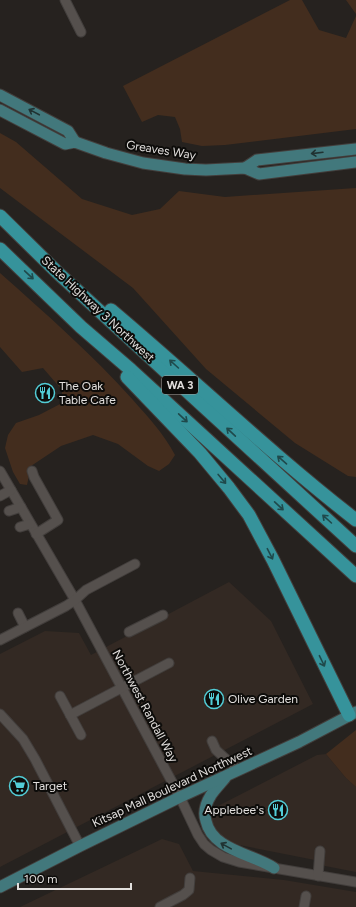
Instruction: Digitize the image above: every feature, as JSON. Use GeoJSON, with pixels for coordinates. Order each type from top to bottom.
{"type":"FeatureCollection","features":[{"type":"Feature","properties":{"kind":"highway"},"geometry":{"type":"LineString","coordinates":[[3,219],[154,347],[300,475],[356,520]]}},
{"type":"Feature","properties":{"kind":"highway","name":"State Highway 3 Northwest"},"geometry":{"type":"LineString","coordinates":[[3,219],[69,283],[356,546]]}},
{"type":"Feature","properties":{"kind":"highway","name":"State Highway 3 Northwest"},"geometry":{"type":"LineString","coordinates":[[0,249],[81,326],[137,375],[356,576]]}},
{"type":"Feature","properties":{"kind":"highway"},"geometry":{"type":"LineString","coordinates":[[81,326],[200,453],[243,505],[255,524],[352,714]]}},
{"type":"Feature","properties":{"kind":"highway"},"geometry":{"type":"LineString","coordinates":[[300,475],[356,529]]}},
{"type":"Feature","properties":{"kind":"main road"},"geometry":{"type":"LineString","coordinates":[[0,95],[68,130],[75,142]]}},
{"type":"Feature","properties":{"kind":"main road","name":"Greaves Way"},"geometry":{"type":"LineString","coordinates":[[0,110],[65,144],[75,142],[106,153],[149,164],[206,170],[245,168],[259,174],[356,162]]}},
{"type":"Feature","properties":{"kind":"main road","name":"Greaves Way"},"geometry":{"type":"LineString","coordinates":[[245,168],[258,160],[356,149]]}},
{"type":"Feature","properties":{"kind":"main road","name":"Kitsap Mall Boulevard Northwest"},"geometry":{"type":"LineString","coordinates":[[0,887],[180,797],[299,742],[352,714]]}},
{"type":"Feature","properties":{"kind":"main road"},"geometry":{"type":"LineString","coordinates":[[226,776],[211,795],[204,810],[207,826],[218,841],[225,846],[261,860],[274,868]]}},
{"type":"Feature","properties":{"kind":"street"},"geometry":{"type":"LineString","coordinates":[[65,0],[82,32]]}},
{"type":"Feature","properties":{"kind":"street","name":"Northwest Randall Way"},"geometry":{"type":"LineString","coordinates":[[0,471],[75,600],[204,844],[223,857],[239,862],[356,882]]}},
{"type":"Feature","properties":{"kind":"street"},"geometry":{"type":"LineString","coordinates":[[32,471],[58,520],[36,534]]}},
{"type":"Feature","properties":{"kind":"street"},"geometry":{"type":"LineString","coordinates":[[0,496],[11,490]]}},
{"type":"Feature","properties":{"kind":"street"},"geometry":{"type":"LineString","coordinates":[[9,511],[21,507]]}},
{"type":"Feature","properties":{"kind":"street"},"geometry":{"type":"LineString","coordinates":[[20,527],[30,524]]}},
{"type":"Feature","properties":{"kind":"street"},"geometry":{"type":"LineString","coordinates":[[0,640],[75,600],[86,590],[135,564]]}},
{"type":"Feature","properties":{"kind":"street"},"geometry":{"type":"LineString","coordinates":[[18,613],[25,627]]}},
{"type":"Feature","properties":{"kind":"street"},"geometry":{"type":"LineString","coordinates":[[129,632],[163,615]]}},
{"type":"Feature","properties":{"kind":"street"},"geometry":{"type":"LineString","coordinates":[[70,715],[169,663]]}},
{"type":"Feature","properties":{"kind":"street"},"geometry":{"type":"LineString","coordinates":[[60,696],[81,735]]}},
{"type":"Feature","properties":{"kind":"street"},"geometry":{"type":"LineString","coordinates":[[0,714],[23,739],[31,752],[80,846]]}},
{"type":"Feature","properties":{"kind":"street"},"geometry":{"type":"LineString","coordinates":[[212,741],[216,750],[238,770]]}},
{"type":"Feature","properties":{"kind":"street"},"geometry":{"type":"LineString","coordinates":[[318,876],[320,851]]}},
{"type":"Feature","properties":{"kind":"street"},"geometry":{"type":"LineString","coordinates":[[160,907],[183,895],[189,890],[190,878]]}},
{"type":"Feature","properties":{"kind":"street"},"geometry":{"type":"LineString","coordinates":[[304,907],[306,896]]}},
{"type":"Feature","properties":{"kind":"shaded area"},"geometry":{"type":"Polygon","coordinates":[[[290,0],[302,0],[319,30],[346,38],[356,16],[356,129],[225,145],[202,146],[182,142],[180,129],[175,117],[158,115],[142,122],[123,86],[290,0]]]}},
{"type":"Feature","properties":{"kind":"shaded area"},"geometry":{"type":"Polygon","coordinates":[[[346,0],[356,0],[356,14],[346,0]]]}},
{"type":"Feature","properties":{"kind":"shaded area"},"geometry":{"type":"Polygon","coordinates":[[[0,133],[16,142],[82,199],[132,215],[160,209],[179,191],[225,197],[356,188],[356,477],[348,476],[295,443],[206,369],[133,288],[0,188],[0,133]]]}},
{"type":"Feature","properties":{"kind":"shaded area"},"geometry":{"type":"Polygon","coordinates":[[[0,273],[85,350],[139,406],[171,447],[175,455],[169,464],[159,471],[148,466],[118,444],[93,435],[61,446],[31,466],[27,485],[20,484],[13,472],[5,448],[8,435],[16,423],[39,415],[62,403],[62,390],[43,368],[22,372],[0,347],[0,273]]]}},
{"type":"Feature","properties":{"kind":"shaded area"},"geometry":{"type":"Polygon","coordinates":[[[229,582],[271,621],[313,704],[0,867],[0,654],[45,631],[79,633],[91,655],[229,582]]]}},
{"type":"Feature","properties":{"kind":"shaded area"},"geometry":{"type":"Polygon","coordinates":[[[356,730],[356,787],[346,778],[326,754],[356,730]]]}},
{"type":"Feature","properties":{"kind":"shaded area"},"geometry":{"type":"Polygon","coordinates":[[[326,754],[346,778],[356,787],[356,872],[320,865],[320,861],[234,844],[225,840],[219,834],[212,822],[211,815],[214,808],[317,755],[326,754]]]}},
{"type":"Feature","properties":{"kind":"shaded area"},"geometry":{"type":"Polygon","coordinates":[[[162,839],[179,844],[193,871],[284,880],[356,892],[356,907],[20,907],[162,839]]]}},
{"type":"Feature","properties":{"kind":"place","name":"The Oak Table Cafe"},"geometry":{"type":"Point","coordinates":[45,393]}},
{"type":"Feature","properties":{"kind":"place","name":"Olive Garden"},"geometry":{"type":"Point","coordinates":[214,699]}},
{"type":"Feature","properties":{"kind":"place","name":"Target"},"geometry":{"type":"Point","coordinates":[19,786]}},
{"type":"Feature","properties":{"kind":"place","name":"Applebee's"},"geometry":{"type":"Point","coordinates":[278,810]}}]}
